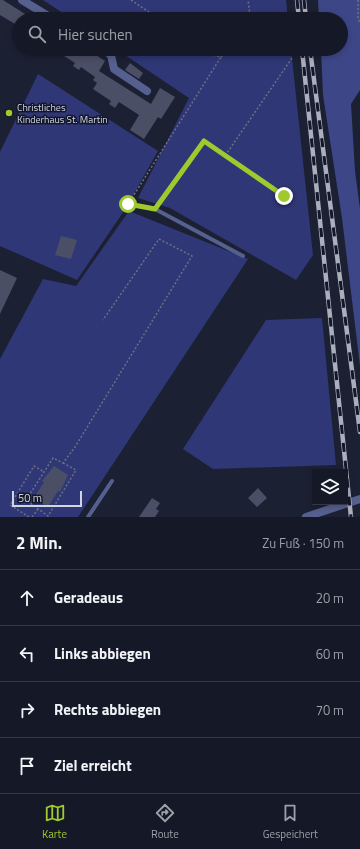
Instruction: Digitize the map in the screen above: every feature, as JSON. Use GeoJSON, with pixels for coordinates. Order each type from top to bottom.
{"type":"FeatureCollection","features":[{"type":"Feature","properties":{"kind":"street"},"geometry":{"type":"LineString","coordinates":[[22,0],[42,12]]}},
{"type":"Feature","properties":{"kind":"street"},"geometry":{"type":"LineString","coordinates":[[111,56],[114,69],[147,91]]}},
{"type":"Feature","properties":{"kind":"street"},"geometry":{"type":"LineString","coordinates":[[306,517],[360,499]]}},
{"type":"Feature","properties":{"kind":"lane"},"geometry":{"type":"LineString","coordinates":[[128,204],[155,209],[243,256]]}},
{"type":"Feature","properties":{"kind":"lane"},"geometry":{"type":"LineString","coordinates":[[88,517],[112,481]]}},
{"type":"Feature","properties":{"kind":"path"},"geometry":{"type":"LineString","coordinates":[[131,0],[149,12]]}},
{"type":"Feature","properties":{"kind":"path"},"geometry":{"type":"LineString","coordinates":[[248,0],[250,12]]}},
{"type":"Feature","properties":{"kind":"path"},"geometry":{"type":"LineString","coordinates":[[358,0],[358,18],[360,23]]}},
{"type":"Feature","properties":{"kind":"path"},"geometry":{"type":"LineString","coordinates":[[128,204],[220,57],[216,56]]}},
{"type":"Feature","properties":{"kind":"path"},"geometry":{"type":"LineString","coordinates":[[225,156],[292,58]]}},
{"type":"Feature","properties":{"kind":"path"},"geometry":{"type":"LineString","coordinates":[[155,209],[204,141],[284,196]]}},
{"type":"Feature","properties":{"kind":"path"},"geometry":{"type":"LineString","coordinates":[[63,464],[192,256],[159,239],[104,320]]}},
{"type":"Feature","properties":{"kind":"path"},"geometry":{"type":"LineString","coordinates":[[53,458],[63,464],[76,470],[48,516],[26,500],[53,458]]}},
{"type":"Feature","properties":{"kind":"path"},"geometry":{"type":"LineString","coordinates":[[29,517],[10,505],[34,466],[44,472]]}},
{"type":"Feature","properties":{"kind":"path"},"geometry":{"type":"LineString","coordinates":[[32,517],[38,509]]}},
{"type":"Feature","properties":{"kind":"shaded area"},"geometry":{"type":"Polygon","coordinates":[[[43,0],[286,0],[287,12],[61,12],[43,0]]]}},
{"type":"Feature","properties":{"kind":"shaded area"},"geometry":{"type":"Polygon","coordinates":[[[318,0],[360,0],[360,90],[351,104],[355,171],[360,209],[360,366],[342,218],[323,95],[321,56],[348,56],[348,12],[319,12],[318,0]]]}},
{"type":"Feature","properties":{"kind":"shaded area"},"geometry":{"type":"Polygon","coordinates":[[[126,56],[292,56],[313,255],[296,280],[170,208],[138,198],[189,98],[126,56]]]}},
{"type":"Feature","properties":{"kind":"shaded area"},"geometry":{"type":"Polygon","coordinates":[[[38,74],[158,151],[126,208],[77,280],[0,246],[0,152],[38,74]]]}},
{"type":"Feature","properties":{"kind":"shaded area"},"geometry":{"type":"Polygon","coordinates":[[[129,211],[248,259],[78,517],[0,517],[0,359],[43,279],[76,286],[129,211]]]}},
{"type":"Feature","properties":{"kind":"shaded area"},"geometry":{"type":"Polygon","coordinates":[[[322,318],[336,465],[213,469],[183,449],[266,320],[322,318]]]}},
{"type":"Feature","properties":{"kind":"building"},"geometry":{"type":"Polygon","coordinates":[[[0,0],[3,0],[22,12],[12,12],[12,22],[0,15],[0,0]]]}},
{"type":"Feature","properties":{"kind":"building"},"geometry":{"type":"Polygon","coordinates":[[[64,56],[98,56],[105,61],[99,71],[151,104],[160,88],[175,97],[161,119],[158,117],[144,139],[130,130],[139,115],[119,102],[115,108],[109,104],[111,101],[93,89],[97,83],[93,80],[95,77],[81,67],[79,70],[73,66],[75,63],[64,56]]]}},
{"type":"Feature","properties":{"kind":"building"},"geometry":{"type":"Polygon","coordinates":[[[130,63],[143,73],[139,79],[125,70],[130,63]]]}},
{"type":"Feature","properties":{"kind":"building"},"geometry":{"type":"Polygon","coordinates":[[[61,236],[77,240],[71,259],[55,255],[61,236]]]}},
{"type":"Feature","properties":{"kind":"building"},"geometry":{"type":"Polygon","coordinates":[[[0,270],[17,278],[0,314],[0,270]]]}},
{"type":"Feature","properties":{"kind":"building"},"geometry":{"type":"Polygon","coordinates":[[[54,466],[68,475],[60,492],[58,491],[48,507],[34,498],[44,482],[42,481],[54,466]]]}},
{"type":"Feature","properties":{"kind":"building"},"geometry":{"type":"Polygon","coordinates":[[[258,488],[267,498],[257,507],[248,498],[258,488]]]}},
{"type":"Feature","properties":{"kind":"building"},"geometry":{"type":"Polygon","coordinates":[[[152,498],[160,503],[156,509],[159,511],[155,517],[139,517],[152,498]]]}},
{"type":"Feature","properties":{"kind":"railway"},"geometry":{"type":"LineString","coordinates":[[297,0],[298,12]]}},
{"type":"Feature","properties":{"kind":"railway"},"geometry":{"type":"LineString","coordinates":[[304,0],[305,12]]}},
{"type":"Feature","properties":{"kind":"railway"},"geometry":{"type":"LineString","coordinates":[[303,56],[351,517]]}},
{"type":"Feature","properties":{"kind":"railway"},"geometry":{"type":"LineString","coordinates":[[311,56],[360,432]]}},
{"type":"Feature","properties":{"kind":"place","name":"Christliches Kinderhaus St. Martin"},"geometry":{"type":"Point","coordinates":[9,113]}},
{"type":"Feature","properties":{"kind":"route"},"geometry":{"type":"LineString","coordinates":[[128,204],[155,209],[204,141],[284,196]]}}]}
